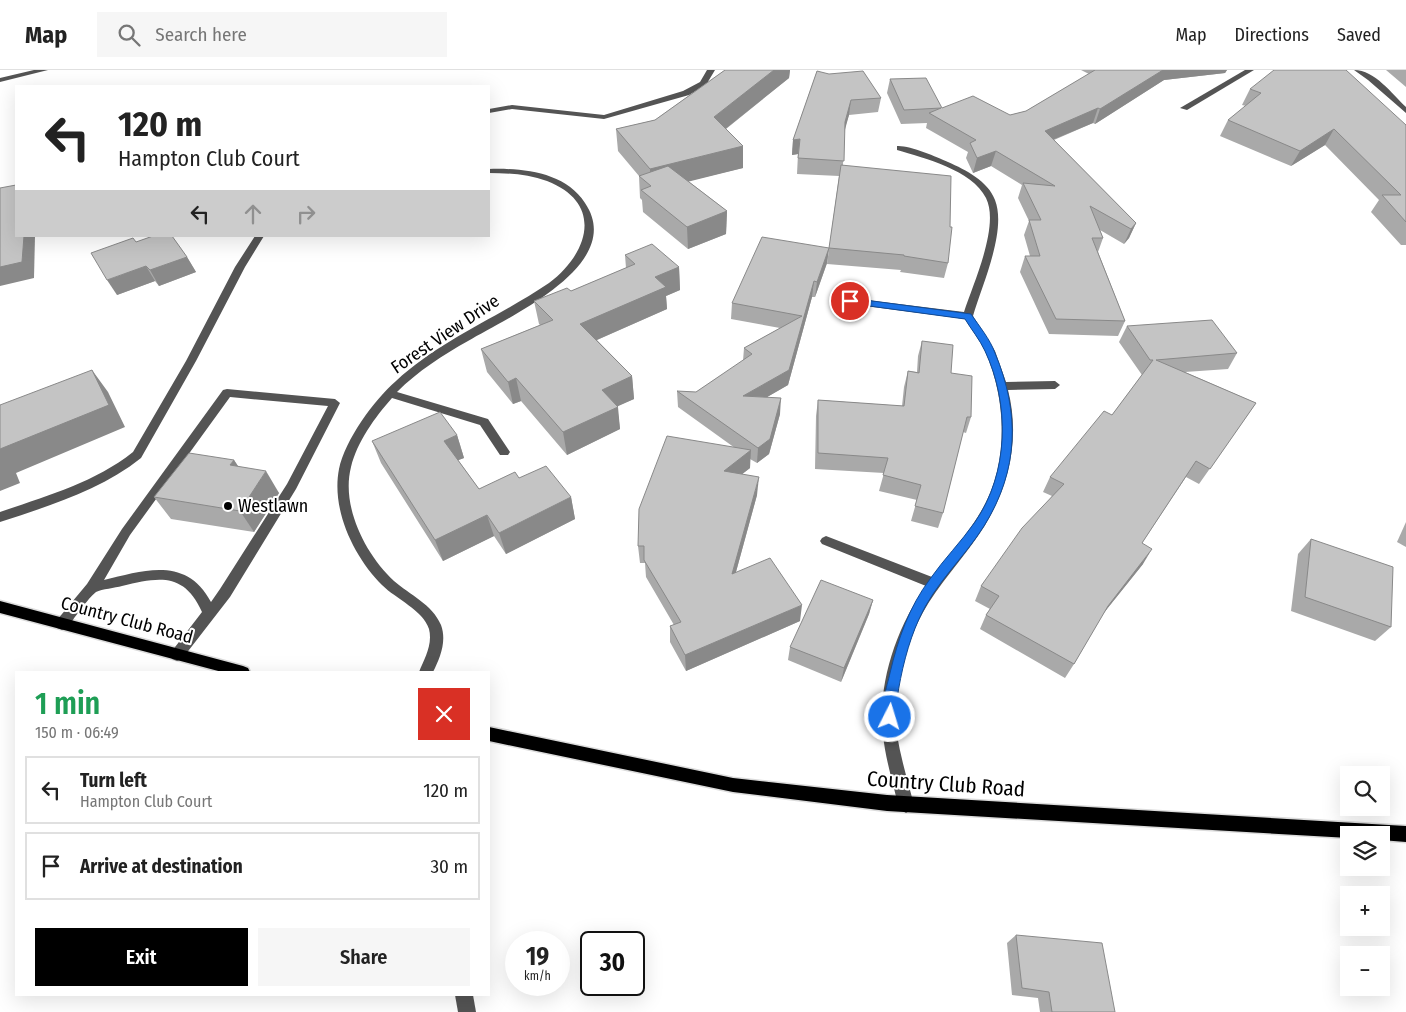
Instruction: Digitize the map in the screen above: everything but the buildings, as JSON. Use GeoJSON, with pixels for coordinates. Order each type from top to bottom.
{"type":"FeatureCollection","features":[{"type":"Feature","properties":{"kind":"main road","name":"Country Club Road"},"geometry":{"type":"LineString","coordinates":[[0,607],[239,671]]}},
{"type":"Feature","properties":{"kind":"main road","name":"Country Club Road"},"geometry":{"type":"LineString","coordinates":[[490,734],[733,785],[906,805],[1406,834]]}},
{"type":"Feature","properties":{"kind":"street"},"geometry":{"type":"LineString","coordinates":[[0,80],[44,70]]}},
{"type":"Feature","properties":{"kind":"street"},"geometry":{"type":"LineString","coordinates":[[490,111],[512,107],[604,117],[686,93],[704,83],[710,70]]}},
{"type":"Feature","properties":{"kind":"street"},"geometry":{"type":"LineString","coordinates":[[1184,108],[1250,70]]}},
{"type":"Feature","properties":{"kind":"street"},"geometry":{"type":"LineString","coordinates":[[1358,70],[1371,78],[1406,111]]}},
{"type":"Feature","properties":{"kind":"street"},"geometry":{"type":"LineString","coordinates":[[900,148],[930,158],[971,178],[983,188],[991,200],[994,212],[991,236],[968,316],[990,351],[1002,386],[1008,424],[1007,454],[1000,484],[980,524],[933,583],[914,616],[904,642],[890,700],[890,733],[906,805]]}},
{"type":"Feature","properties":{"kind":"street","name":"Forest View Drive"},"geometry":{"type":"LineString","coordinates":[[426,671],[434,654],[436,640],[434,626],[426,615],[384,580],[362,550],[347,519],[342,486],[349,454],[365,424],[407,377],[544,291],[579,260],[588,240],[590,221],[586,209],[574,193],[561,184],[545,178],[527,174],[490,171]]}},
{"type":"Feature","properties":{"kind":"street"},"geometry":{"type":"LineString","coordinates":[[0,517],[95,482],[126,465],[136,456],[191,361],[240,267],[259,237]]}},
{"type":"Feature","properties":{"kind":"street"},"geometry":{"type":"LineString","coordinates":[[850,301],[968,316]]}},
{"type":"Feature","properties":{"kind":"street"},"geometry":{"type":"LineString","coordinates":[[1002,386],[1055,385]]}},
{"type":"Feature","properties":{"kind":"street"},"geometry":{"type":"LineString","coordinates":[[62,624],[92,588],[126,532],[227,393],[335,403],[292,486],[225,593],[177,655]]}},
{"type":"Feature","properties":{"kind":"street"},"geometry":{"type":"LineString","coordinates":[[391,394],[484,422],[504,452]]}},
{"type":"Feature","properties":{"kind":"street"},"geometry":{"type":"LineString","coordinates":[[826,541],[933,583]]}},
{"type":"Feature","properties":{"kind":"street"},"geometry":{"type":"LineString","coordinates":[[92,588],[167,574],[187,581],[201,595],[209,612]]}},
{"type":"Feature","properties":{"kind":"street"},"geometry":{"type":"LineString","coordinates":[[464,996],[467,1012]]}},
{"type":"Feature","properties":{"kind":"place","name":"Westlawn"},"geometry":{"type":"Point","coordinates":[228,506]}},
{"type":"Feature","properties":{"kind":"route"},"geometry":{"type":"LineString","coordinates":[[850,301],[968,316],[990,351],[1002,386],[1008,424],[1007,454],[1000,484],[980,524],[933,583],[914,616],[904,642],[890,700],[890,717]]}}]}
